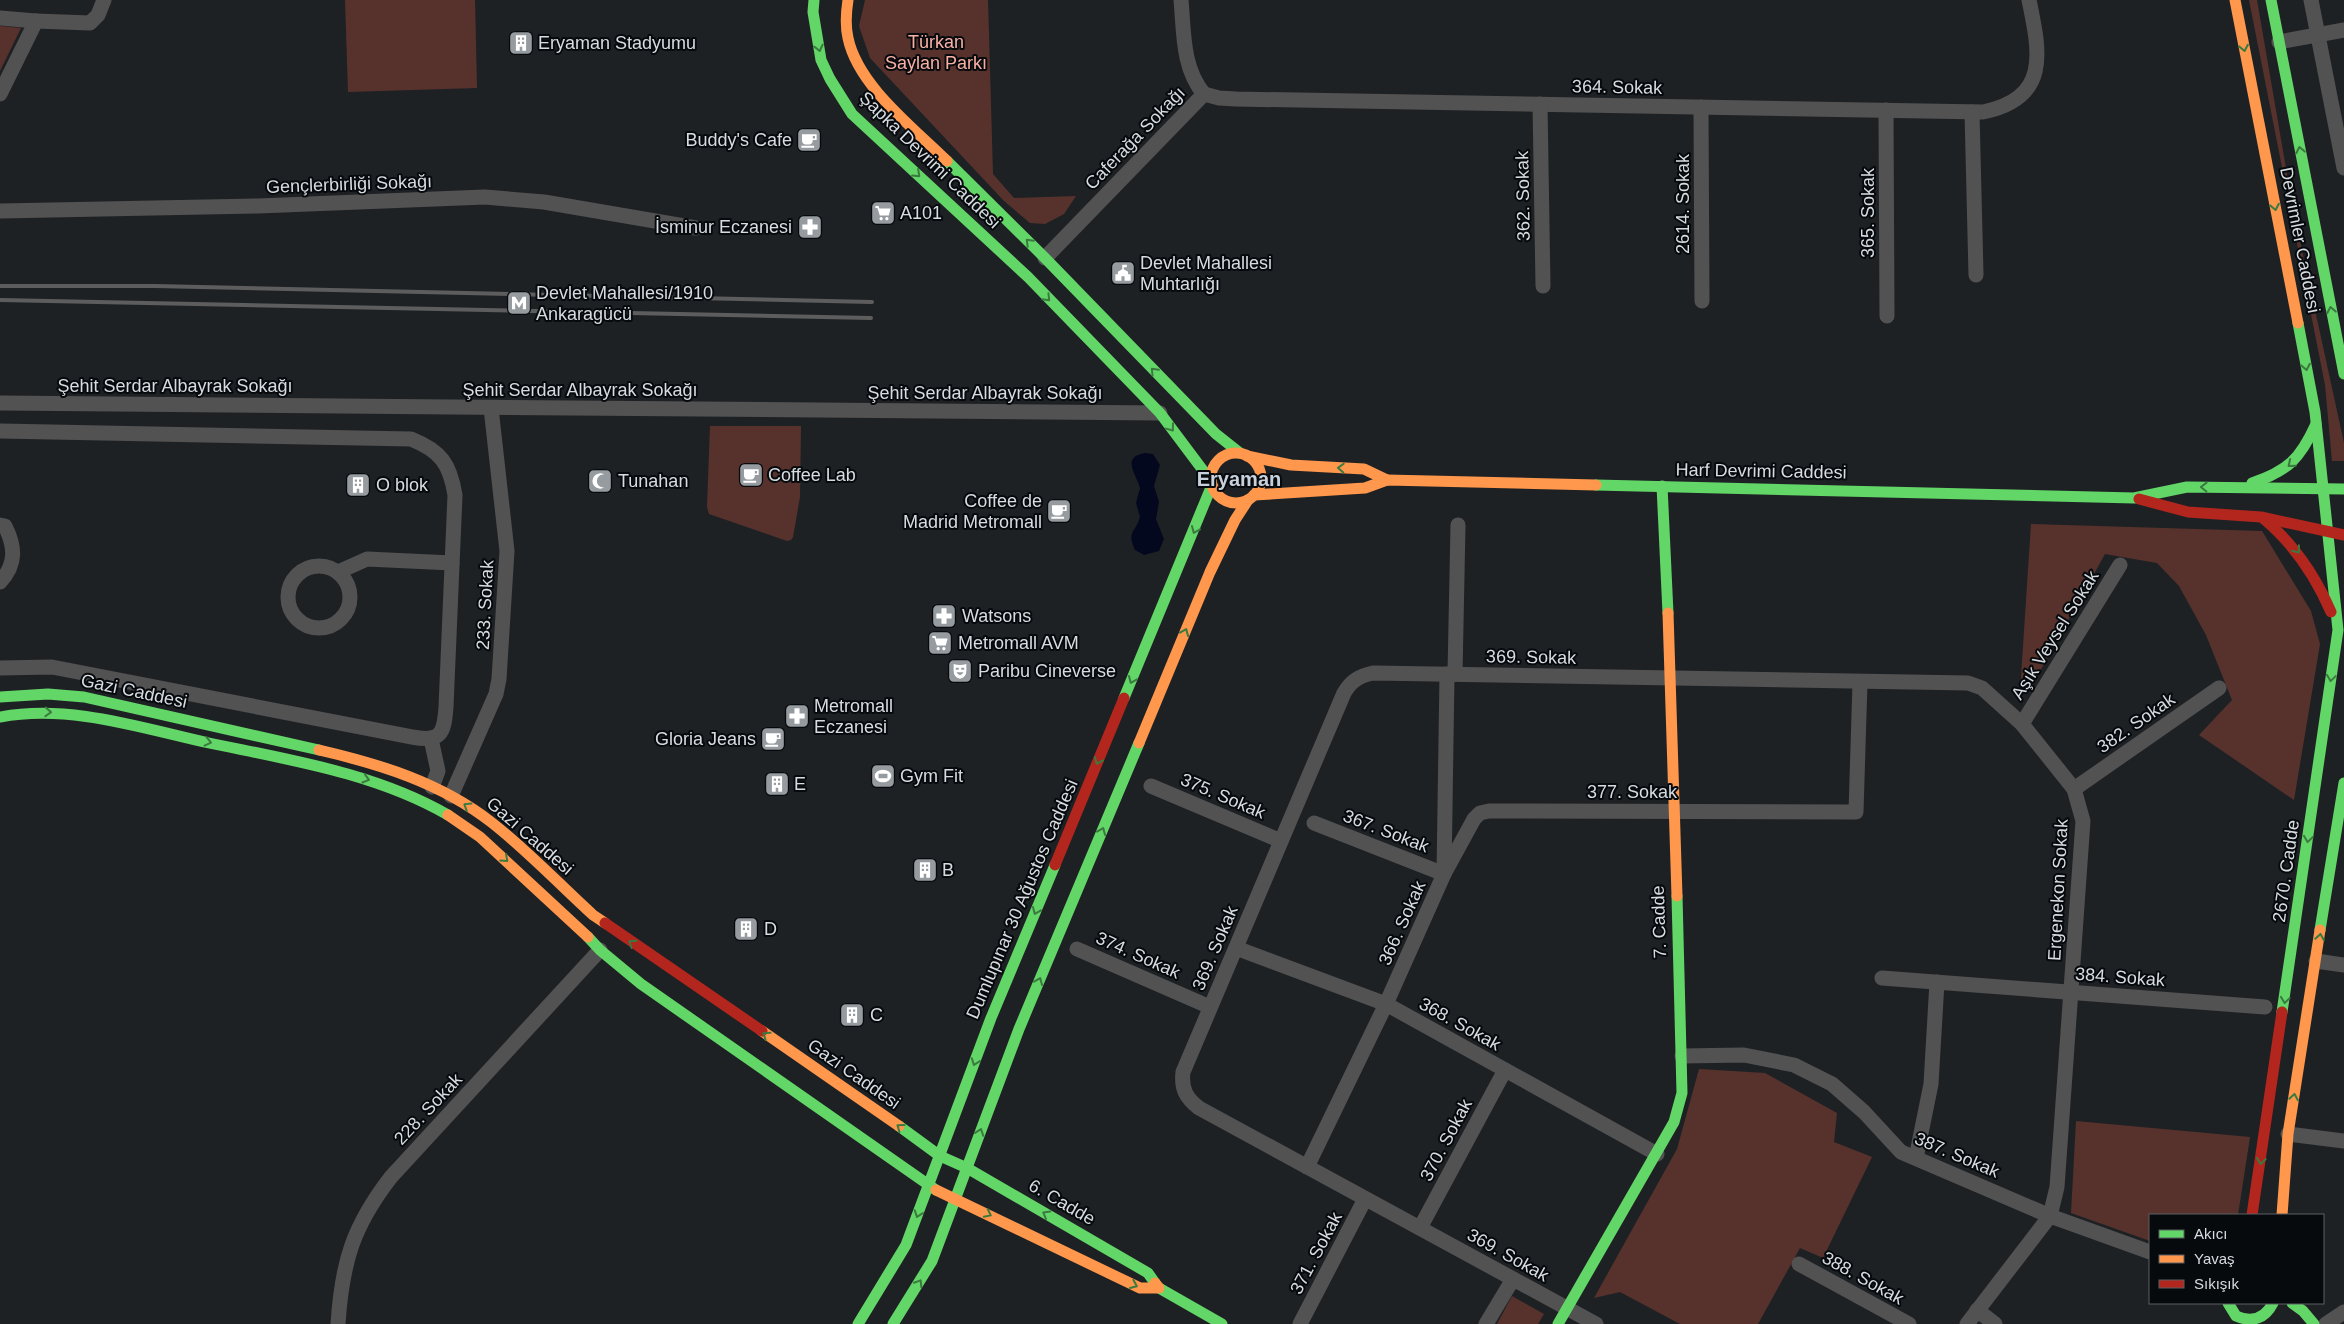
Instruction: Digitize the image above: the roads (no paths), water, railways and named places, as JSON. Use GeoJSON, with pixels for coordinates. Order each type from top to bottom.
{"type":"FeatureCollection","features":[{"type":"Feature","properties":{"kind":"main road","name":"Şapka Devrimi Caddesi"},"geometry":{"type":"LineString","coordinates":[[814,0],[813,12],[822,60],[830,79],[852,114],[1036,268],[1216,434],[1243,454]]}},
{"type":"Feature","properties":{"kind":"main road","name":"Şapka Devrimi Caddesi"},"geometry":{"type":"LineString","coordinates":[[848,0],[846,25],[848,42],[857,66],[866,78],[1036,268],[1160,413],[1211,483]]}},
{"type":"Feature","properties":{"kind":"main road","name":"Devrimler Caddesi"},"geometry":{"type":"LineString","coordinates":[[2234,0],[2316,424],[2327,532]]}},
{"type":"Feature","properties":{"kind":"main road","name":"Devrimler Caddesi"},"geometry":{"type":"LineString","coordinates":[[2271,0],[2341,348],[2344,374]]}},
{"type":"Feature","properties":{"kind":"main road"},"geometry":{"type":"LineString","coordinates":[[2234,488],[2274,476],[2293,464],[2305,450],[2316,424]]}},
{"type":"Feature","properties":{"kind":"main road"},"geometry":{"type":"LineString","coordinates":[[893,1324],[932,1261],[1018,1029],[1199,598],[1235,520],[1258,489],[1260,474],[1258,466],[1243,454],[1232,453],[1218,460],[1211,474],[1211,483],[1218,496],[1224,500],[1240,502],[1251,497]]}},
{"type":"Feature","properties":{"kind":"main road","name":"Harf Devrimi Caddesi"},"geometry":{"type":"LineString","coordinates":[[1243,454],[1291,465],[1364,470],[1387,480]]}},
{"type":"Feature","properties":{"kind":"main road","name":"Harf Devrimi Caddesi"},"geometry":{"type":"LineString","coordinates":[[1251,497],[1364,488],[1387,480],[2134,498],[2188,512],[2262,517],[2344,535]]}},
{"type":"Feature","properties":{"kind":"main road","name":"Dumlupınar 30 Ağustos Caddesi"},"geometry":{"type":"LineString","coordinates":[[858,1324],[906,1246],[991,1018],[1197,526],[1211,483]]}},
{"type":"Feature","properties":{"kind":"main road","name":"7. Cadde"},"geometry":{"type":"LineString","coordinates":[[1558,1324],[1674,1122],[1682,1093],[1671,678],[1662,486]]}},
{"type":"Feature","properties":{"kind":"main road","name":"Harf Devrimi Caddesi"},"geometry":{"type":"LineString","coordinates":[[2134,498],[2187,487],[2344,488]]}},
{"type":"Feature","properties":{"kind":"main road"},"geometry":{"type":"LineString","coordinates":[[2262,517],[2284,535],[2298,550],[2325,595],[2338,630]]}},
{"type":"Feature","properties":{"kind":"main road","name":"2670. Cadde"},"geometry":{"type":"LineString","coordinates":[[2252,1214],[2338,630],[2327,532]]}},
{"type":"Feature","properties":{"kind":"main road","name":"Gazi Caddesi"},"geometry":{"type":"LineString","coordinates":[[0,697],[48,694],[84,697],[362,760],[410,776],[451,796],[492,822],[650,973],[928,1186]]}},
{"type":"Feature","properties":{"kind":"main road","name":"Gazi Caddesi"},"geometry":{"type":"LineString","coordinates":[[0,717],[16,713],[40,711],[70,713],[102,719],[368,779],[425,801],[463,823],[480,837],[582,930],[600,950],[650,973],[874,1108],[940,1156]]}},
{"type":"Feature","properties":{"kind":"main road"},"geometry":{"type":"LineString","coordinates":[[425,801],[432,787]]}},
{"type":"Feature","properties":{"kind":"main road"},"geometry":{"type":"LineString","coordinates":[[2282,1214],[2288,1134],[2344,788]]}},
{"type":"Feature","properties":{"kind":"main road","name":"6. Cadde"},"geometry":{"type":"LineString","coordinates":[[940,1156],[967,1168],[1148,1273],[1159,1288],[1222,1324]]}},
{"type":"Feature","properties":{"kind":"main road","name":"6. Cadde"},"geometry":{"type":"LineString","coordinates":[[928,1186],[1140,1288],[1159,1288]]}},
{"type":"Feature","properties":{"kind":"main road"},"geometry":{"type":"LineString","coordinates":[[2225,1324],[2229,1307],[2243,1320],[2252,1323],[2264,1316],[2271,1304]]}},
{"type":"Feature","properties":{"kind":"main road"},"geometry":{"type":"LineString","coordinates":[[2293,1304],[2303,1311],[2314,1324]]}},
{"type":"Feature","properties":{"kind":"street"},"geometry":{"type":"LineString","coordinates":[[0,18],[90,24],[98,15],[104,0]]}},
{"type":"Feature","properties":{"kind":"street","name":"Caferağa Sokağı"},"geometry":{"type":"LineString","coordinates":[[1036,268],[1204,94],[1196,84],[1186,56],[1181,0]]}},
{"type":"Feature","properties":{"kind":"street","name":"364. Sokak"},"geometry":{"type":"LineString","coordinates":[[1204,94],[1219,98],[1236,99],[1972,112],[2001,108],[2017,100],[2031,82],[2037,52],[2029,0]]}},
{"type":"Feature","properties":{"kind":"street"},"geometry":{"type":"LineString","coordinates":[[2311,0],[2344,168]]}},
{"type":"Feature","properties":{"kind":"street"},"geometry":{"type":"LineString","coordinates":[[0,94],[36,21]]}},
{"type":"Feature","properties":{"kind":"street"},"geometry":{"type":"LineString","coordinates":[[2279,42],[2344,30]]}},
{"type":"Feature","properties":{"kind":"street","name":"362. Sokak"},"geometry":{"type":"LineString","coordinates":[[1540,104],[1543,286]]}},
{"type":"Feature","properties":{"kind":"street","name":"2614. Sokak"},"geometry":{"type":"LineString","coordinates":[[1701,107],[1702,301]]}},
{"type":"Feature","properties":{"kind":"street","name":"365. Sokak"},"geometry":{"type":"LineString","coordinates":[[1886,110],[1887,316]]}},
{"type":"Feature","properties":{"kind":"street"},"geometry":{"type":"LineString","coordinates":[[1972,112],[1976,275]]}},
{"type":"Feature","properties":{"kind":"street","name":"Gençlerbirliği Sokağı"},"geometry":{"type":"LineString","coordinates":[[0,211],[258,206],[485,198],[544,202],[696,228]]}},
{"type":"Feature","properties":{"kind":"street","name":"Şehit Serdar Albayrak Sokağı"},"geometry":{"type":"LineString","coordinates":[[0,403],[1160,413]]}},
{"type":"Feature","properties":{"kind":"street","name":"233. Sokak"},"geometry":{"type":"LineString","coordinates":[[451,796],[496,694],[499,679],[507,551],[491,408]]}},
{"type":"Feature","properties":{"kind":"street"},"geometry":{"type":"LineString","coordinates":[[0,431],[411,439],[428,446],[441,457],[452,475],[455,496],[445,722],[438,737],[431,739],[412,737],[52,667],[0,668]]}},
{"type":"Feature","properties":{"kind":"street"},"geometry":{"type":"LineString","coordinates":[[0,525],[5,526],[10,535],[14,553],[12,564],[0,582]]}},
{"type":"Feature","properties":{"kind":"street","name":"366. Sokak"},"geometry":{"type":"LineString","coordinates":[[1307,1167],[1386,1004],[1444,874],[1458,526]]}},
{"type":"Feature","properties":{"kind":"street"},"geometry":{"type":"LineString","coordinates":[[338,572],[367,560],[452,563]]}},
{"type":"Feature","properties":{"kind":"street"},"geometry":{"type":"LineString","coordinates":[[318,565],[329,567],[338,572],[345,580],[349,589],[348,609],[342,617],[335,624],[316,628],[306,626],[297,620],[290,612],[287,602],[288,591],[295,577],[308,567],[318,565]]}},
{"type":"Feature","properties":{"kind":"street","name":"Aşık Veysel Sokak"},"geometry":{"type":"LineString","coordinates":[[2022,724],[2120,565]]}},
{"type":"Feature","properties":{"kind":"street","name":"369. Sokak"},"geometry":{"type":"LineString","coordinates":[[1596,1324],[1199,1108],[1185,1093],[1182,1083],[1183,1072],[1349,685],[1356,678],[1374,673],[1671,678]]}},
{"type":"Feature","properties":{"kind":"street","name":"Ergenekon Sokak"},"geometry":{"type":"LineString","coordinates":[[1671,678],[1968,683],[1982,688],[2022,724],[2074,789],[2083,821],[2057,1187],[2050,1216],[1966,1324]]}},
{"type":"Feature","properties":{"kind":"street","name":"377. Sokak"},"geometry":{"type":"LineString","coordinates":[[1444,874],[1474,819],[1480,814],[1489,811],[1675,810],[1856,812],[1860,682]]}},
{"type":"Feature","properties":{"kind":"street","name":"382. Sokak"},"geometry":{"type":"LineString","coordinates":[[2074,789],[2219,688]]}},
{"type":"Feature","properties":{"kind":"street"},"geometry":{"type":"LineString","coordinates":[[431,739],[438,771],[432,787]]}},
{"type":"Feature","properties":{"kind":"street","name":"375. Sokak"},"geometry":{"type":"LineString","coordinates":[[1151,786],[1281,841]]}},
{"type":"Feature","properties":{"kind":"street","name":"367. Sokak"},"geometry":{"type":"LineString","coordinates":[[1314,823],[1444,874]]}},
{"type":"Feature","properties":{"kind":"street","name":"374. Sokak"},"geometry":{"type":"LineString","coordinates":[[1077,948],[1210,1007]]}},
{"type":"Feature","properties":{"kind":"street","name":"368. Sokak"},"geometry":{"type":"LineString","coordinates":[[1236,948],[1386,1004],[1656,1154]]}},
{"type":"Feature","properties":{"kind":"street","name":"228. Sokak"},"geometry":{"type":"LineString","coordinates":[[338,1324],[342,1284],[351,1246],[360,1222],[374,1198],[391,1177],[600,950]]}},
{"type":"Feature","properties":{"kind":"street"},"geometry":{"type":"LineString","coordinates":[[2316,961],[2344,964]]}},
{"type":"Feature","properties":{"kind":"street","name":"384. Sokak"},"geometry":{"type":"LineString","coordinates":[[1882,978],[2265,1007]]}},
{"type":"Feature","properties":{"kind":"street"},"geometry":{"type":"LineString","coordinates":[[1916,1158],[1931,1084],[1938,982]]}},
{"type":"Feature","properties":{"kind":"street","name":"387. Sokak"},"geometry":{"type":"LineString","coordinates":[[1682,1056],[1744,1055],[1794,1065],[1832,1084],[1864,1112],[1901,1152],[2050,1216],[2149,1252]]}},
{"type":"Feature","properties":{"kind":"street","name":"370. Sokak"},"geometry":{"type":"LineString","coordinates":[[1420,1228],[1505,1070]]}},
{"type":"Feature","properties":{"kind":"street"},"geometry":{"type":"LineString","coordinates":[[2288,1134],[2344,1141]]}},
{"type":"Feature","properties":{"kind":"street","name":"371. Sokak"},"geometry":{"type":"LineString","coordinates":[[1300,1324],[1365,1199]]}},
{"type":"Feature","properties":{"kind":"street","name":"388. Sokak"},"geometry":{"type":"LineString","coordinates":[[1799,1264],[1909,1324]]}},
{"type":"Feature","properties":{"kind":"street"},"geometry":{"type":"LineString","coordinates":[[1486,1324],[1512,1279]]}},
{"type":"Feature","properties":{"kind":"street"},"geometry":{"type":"LineString","coordinates":[[1977,1310],[1995,1324]]}},
{"type":"Feature","properties":{"kind":"street"},"geometry":{"type":"LineString","coordinates":[[2326,1324],[2344,1312]]}},
{"type":"Feature","properties":{"kind":"water"},"geometry":{"type":"Polygon","coordinates":[[[1153,454],[1160,465],[1154,486],[1159,502],[1156,519],[1164,539],[1159,551],[1144,555],[1135,550],[1131,539],[1140,517],[1136,503],[1140,488],[1132,462],[1133,458],[1137,455],[1153,454]]]}},
{"type":"Feature","properties":{"kind":"railway"},"geometry":{"type":"LineString","coordinates":[[0,286],[155,286],[872,302]]}},
{"type":"Feature","properties":{"kind":"railway"},"geometry":{"type":"LineString","coordinates":[[0,300],[871,318]]}},
{"type":"Feature","properties":{"kind":"place","name":"Eryaman Stadyumu"},"geometry":{"type":"Point","coordinates":[521,43]}},
{"type":"Feature","properties":{"kind":"place","name":"Buddy's Cafe"},"geometry":{"type":"Point","coordinates":[809,140]}},
{"type":"Feature","properties":{"kind":"place","name":"A101"},"geometry":{"type":"Point","coordinates":[883,213]}},
{"type":"Feature","properties":{"kind":"place","name":"İsminur Eczanesi"},"geometry":{"type":"Point","coordinates":[810,227]}},
{"type":"Feature","properties":{"kind":"place","name":"Devlet Mahallesi Muhtarlığı"},"geometry":{"type":"Point","coordinates":[1123,273]}},
{"type":"Feature","properties":{"kind":"place","name":"Devlet Mahallesi/1910 Ankaragücü"},"geometry":{"type":"Point","coordinates":[519,303]}},
{"type":"Feature","properties":{"kind":"place","name":"Coffee Lab"},"geometry":{"type":"Point","coordinates":[751,475]}},
{"type":"Feature","properties":{"kind":"place","name":"Tunahan"},"geometry":{"type":"Point","coordinates":[600,481]}},
{"type":"Feature","properties":{"kind":"place","name":"O blok"},"geometry":{"type":"Point","coordinates":[358,485]}},
{"type":"Feature","properties":{"kind":"place","name":"Coffee de Madrid Metromall"},"geometry":{"type":"Point","coordinates":[1059,511]}},
{"type":"Feature","properties":{"kind":"place","name":"Watsons"},"geometry":{"type":"Point","coordinates":[944,616]}},
{"type":"Feature","properties":{"kind":"place","name":"Metromall AVM"},"geometry":{"type":"Point","coordinates":[940,643]}},
{"type":"Feature","properties":{"kind":"place","name":"Paribu Cineverse"},"geometry":{"type":"Point","coordinates":[960,671]}},
{"type":"Feature","properties":{"kind":"place","name":"Metromall Eczanesi"},"geometry":{"type":"Point","coordinates":[797,716]}},
{"type":"Feature","properties":{"kind":"place","name":"Gloria Jeans"},"geometry":{"type":"Point","coordinates":[773,739]}},
{"type":"Feature","properties":{"kind":"place","name":"Gym Fit"},"geometry":{"type":"Point","coordinates":[883,776]}},
{"type":"Feature","properties":{"kind":"place","name":"E"},"geometry":{"type":"Point","coordinates":[777,784]}},
{"type":"Feature","properties":{"kind":"place","name":"B"},"geometry":{"type":"Point","coordinates":[925,870]}},
{"type":"Feature","properties":{"kind":"place","name":"D"},"geometry":{"type":"Point","coordinates":[746,929]}},
{"type":"Feature","properties":{"kind":"place","name":"C"},"geometry":{"type":"Point","coordinates":[852,1015]}},
{"type":"Feature","properties":{"kind":"district","name":"Eryaman"},"geometry":{"type":"Point","coordinates":[1239,479]}},
{"type":"Feature","properties":{"kind":"park label","name":"Türkan Saylan Parkı"},"geometry":{"type":"Point","coordinates":[936,52]}}]}
